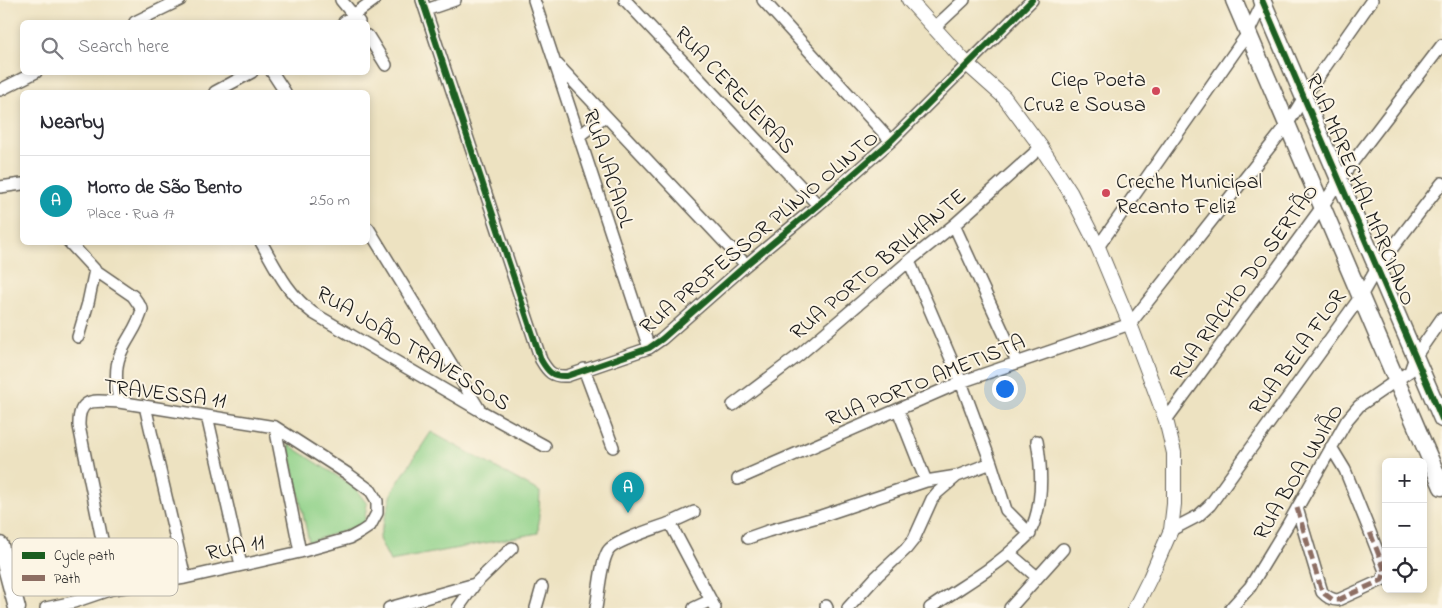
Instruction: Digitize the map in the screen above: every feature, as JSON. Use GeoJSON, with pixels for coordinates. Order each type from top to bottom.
{"type":"FeatureCollection","features":[{"type":"Feature","properties":{"kind":"main road","name":"RUA MARECHAL MARCIANO"},"geometry":{"type":"LineString","coordinates":[[1234,0],[1442,487]]}},
{"type":"Feature","properties":{"kind":"main road","name":"RUA MARECHAL MARCIANO"},"geometry":{"type":"LineString","coordinates":[[1263,1],[1442,419]]}},
{"type":"Feature","properties":{"kind":"main road"},"geometry":{"type":"LineString","coordinates":[[0,545],[12,589]]}},
{"type":"Feature","properties":{"kind":"street"},"geometry":{"type":"LineString","coordinates":[[139,20],[180,0]]}},
{"type":"Feature","properties":{"kind":"street"},"geometry":{"type":"LineString","coordinates":[[341,0],[356,19],[374,0]]}},
{"type":"Feature","properties":{"kind":"street"},"geometry":{"type":"LineString","coordinates":[[424,5],[455,0]]}},
{"type":"Feature","properties":{"kind":"street","name":"RUA JACAIOL"},"geometry":{"type":"LineString","coordinates":[[534,0],[648,348]]}},
{"type":"Feature","properties":{"kind":"street","name":"RUA CEREJEIRAS"},"geometry":{"type":"LineString","coordinates":[[625,0],[818,205]]}},
{"type":"Feature","properties":{"kind":"street"},"geometry":{"type":"LineString","coordinates":[[763,0],[891,141]]}},
{"type":"Feature","properties":{"kind":"street"},"geometry":{"type":"LineString","coordinates":[[909,0],[967,64],[1004,97],[1041,147],[1070,192],[1098,247],[1130,324],[1166,420],[1174,454],[1175,479],[1171,530],[1135,608]]}},
{"type":"Feature","properties":{"kind":"street"},"geometry":{"type":"LineString","coordinates":[[934,28],[964,0]]}},
{"type":"Feature","properties":{"kind":"street","name":"RUA PROFESSOR PLÍNIO OLINTO"},"geometry":{"type":"LineString","coordinates":[[424,5],[541,360],[546,369],[552,375],[558,377],[567,376],[584,368],[648,348],[674,329],[891,141],[1032,0]]}},
{"type":"Feature","properties":{"kind":"street"},"geometry":{"type":"LineString","coordinates":[[1130,324],[1288,125],[1304,97],[1372,0]]}},
{"type":"Feature","properties":{"kind":"street"},"geometry":{"type":"LineString","coordinates":[[1098,247],[1248,33],[1263,1]]}},
{"type":"Feature","properties":{"kind":"street"},"geometry":{"type":"LineString","coordinates":[[370,39],[386,65]]}},
{"type":"Feature","properties":{"kind":"street","name":"RUA RIACHO DO SERTÃO"},"geometry":{"type":"LineString","coordinates":[[1166,420],[1322,207],[1339,180],[1442,45]]}},
{"type":"Feature","properties":{"kind":"street"},"geometry":{"type":"LineString","coordinates":[[554,61],[746,265]]}},
{"type":"Feature","properties":{"kind":"street"},"geometry":{"type":"LineString","coordinates":[[0,90],[30,75]]}},
{"type":"Feature","properties":{"kind":"street"},"geometry":{"type":"LineString","coordinates":[[219,90],[246,75]]}},
{"type":"Feature","properties":{"kind":"street"},"geometry":{"type":"LineString","coordinates":[[274,75],[284,90]]}},
{"type":"Feature","properties":{"kind":"street"},"geometry":{"type":"LineString","coordinates":[[579,136],[605,116]]}},
{"type":"Feature","properties":{"kind":"street","name":"RUA PORTO BRILHANTE"},"geometry":{"type":"LineString","coordinates":[[733,405],[798,356],[909,260],[954,225],[1041,147]]}},
{"type":"Feature","properties":{"kind":"street","name":"RUA BELA FLOR"},"geometry":{"type":"LineString","coordinates":[[1171,530],[1198,516],[1210,505],[1361,296],[1377,268],[1442,183]]}},
{"type":"Feature","properties":{"kind":"street"},"geometry":{"type":"LineString","coordinates":[[0,187],[20,184]]}},
{"type":"Feature","properties":{"kind":"street"},"geometry":{"type":"LineString","coordinates":[[954,225],[1017,362]]}},
{"type":"Feature","properties":{"kind":"street"},"geometry":{"type":"LineString","coordinates":[[370,231],[480,410]]}},
{"type":"Feature","properties":{"kind":"street"},"geometry":{"type":"LineString","coordinates":[[72,245],[95,270],[133,296],[142,309],[140,318],[120,355],[117,366],[119,402]]}},
{"type":"Feature","properties":{"kind":"street","name":"RUA JOÃO TRAVESSOS"},"geometry":{"type":"LineString","coordinates":[[263,245],[290,291],[306,308],[545,446]]}},
{"type":"Feature","properties":{"kind":"street"},"geometry":{"type":"LineString","coordinates":[[909,260],[961,382],[991,462],[1006,510],[1030,534]]}},
{"type":"Feature","properties":{"kind":"street"},"geometry":{"type":"LineString","coordinates":[[78,337],[95,270]]}},
{"type":"Feature","properties":{"kind":"street","name":"RUA BOA UNIÃO"},"geometry":{"type":"LineString","coordinates":[[1231,608],[1250,587],[1347,420],[1360,406],[1410,372],[1416,357],[1442,318]]}},
{"type":"Feature","properties":{"kind":"street","name":"RUA PORTO AMETISTA"},"geometry":{"type":"LineString","coordinates":[[738,479],[961,382],[1130,324]]}},
{"type":"Feature","properties":{"kind":"street"},"geometry":{"type":"LineString","coordinates":[[584,368],[613,447]]}},
{"type":"Feature","properties":{"kind":"street","name":"TRAVESSA 11"},"geometry":{"type":"LineString","coordinates":[[102,538],[79,414],[83,406],[97,401],[119,402],[275,427],[371,491],[376,501],[377,514],[370,526]]}},
{"type":"Feature","properties":{"kind":"street"},"geometry":{"type":"LineString","coordinates":[[145,406],[176,538]]}},
{"type":"Feature","properties":{"kind":"street"},"geometry":{"type":"LineString","coordinates":[[898,410],[926,480]]}},
{"type":"Feature","properties":{"kind":"street"},"geometry":{"type":"LineString","coordinates":[[207,416],[241,565]]}},
{"type":"Feature","properties":{"kind":"street"},"geometry":{"type":"LineString","coordinates":[[275,427],[300,552]]}},
{"type":"Feature","properties":{"kind":"street"},"geometry":{"type":"LineString","coordinates":[[930,608],[1009,553],[1030,534],[1036,518],[1041,482],[1037,441]]}},
{"type":"Feature","properties":{"kind":"street"},"geometry":{"type":"LineString","coordinates":[[1297,508],[1322,592],[1327,597],[1338,600],[1382,580],[1385,572],[1370,532],[1345,470],[1331,447]]}},
{"type":"Feature","properties":{"kind":"street"},"geometry":{"type":"LineString","coordinates":[[748,538],[821,516],[926,480],[957,476],[991,462]]}},
{"type":"Feature","properties":{"kind":"street"},"geometry":{"type":"LineString","coordinates":[[848,608],[877,576],[906,549],[914,539],[932,499],[957,476]]}},
{"type":"Feature","properties":{"kind":"street"},"geometry":{"type":"LineString","coordinates":[[596,608],[608,550],[616,544],[694,512]]}},
{"type":"Feature","properties":{"kind":"street"},"geometry":{"type":"LineString","coordinates":[[670,523],[713,604],[694,608]]}},
{"type":"Feature","properties":{"kind":"street","name":"RUA 11"},"geometry":{"type":"LineString","coordinates":[[178,579],[300,552],[350,538],[370,526]]}},
{"type":"Feature","properties":{"kind":"street"},"geometry":{"type":"LineString","coordinates":[[178,548],[185,578]]}},
{"type":"Feature","properties":{"kind":"street"},"geometry":{"type":"LineString","coordinates":[[458,608],[475,584],[512,548]]}},
{"type":"Feature","properties":{"kind":"street"},"geometry":{"type":"LineString","coordinates":[[1010,608],[1023,596],[1062,549]]}},
{"type":"Feature","properties":{"kind":"street"},"geometry":{"type":"LineString","coordinates":[[1009,553],[1037,577]]}},
{"type":"Feature","properties":{"kind":"street"},"geometry":{"type":"LineString","coordinates":[[389,608],[475,584]]}},
{"type":"Feature","properties":{"kind":"street"},"geometry":{"type":"LineString","coordinates":[[536,608],[542,587]]}},
{"type":"Feature","properties":{"kind":"street","name":"RUA 11"},"geometry":{"type":"LineString","coordinates":[[46,608],[92,596]]}},
{"type":"Feature","properties":{"kind":"green space"},"geometry":{"type":"Polygon","coordinates":[[[431,432],[540,492],[538,533],[390,561],[379,539],[393,490],[431,432]]]}},
{"type":"Feature","properties":{"kind":"green space"},"geometry":{"type":"Polygon","coordinates":[[[288,444],[354,487],[367,504],[364,524],[309,542],[288,444]]]}},
{"type":"Feature","properties":{"kind":"marked path"},"geometry":{"type":"LineString","coordinates":[[1297,508],[1322,592],[1333,600],[1338,600],[1382,580],[1385,571],[1370,532]]}},
{"type":"Feature","properties":{"kind":"cycle path"},"geometry":{"type":"LineString","coordinates":[[422,0],[541,360],[551,373],[558,376],[567,376],[649,348],[662,339],[891,141],[1032,0]]}},
{"type":"Feature","properties":{"kind":"cycle path"},"geometry":{"type":"LineString","coordinates":[[1262,0],[1442,419]]}},
{"type":"Feature","properties":{"kind":"place","name":"Ciep Poeta Cruz e Sousa"},"geometry":{"type":"Point","coordinates":[1156,91]}},
{"type":"Feature","properties":{"kind":"place","name":"Creche Municipal Recanto Feliz"},"geometry":{"type":"Point","coordinates":[1106,193]}},
{"type":"Feature","properties":{"kind":"place","name":"Morro de São Bento"},"geometry":{"type":"Point","coordinates":[628,513]}}]}
